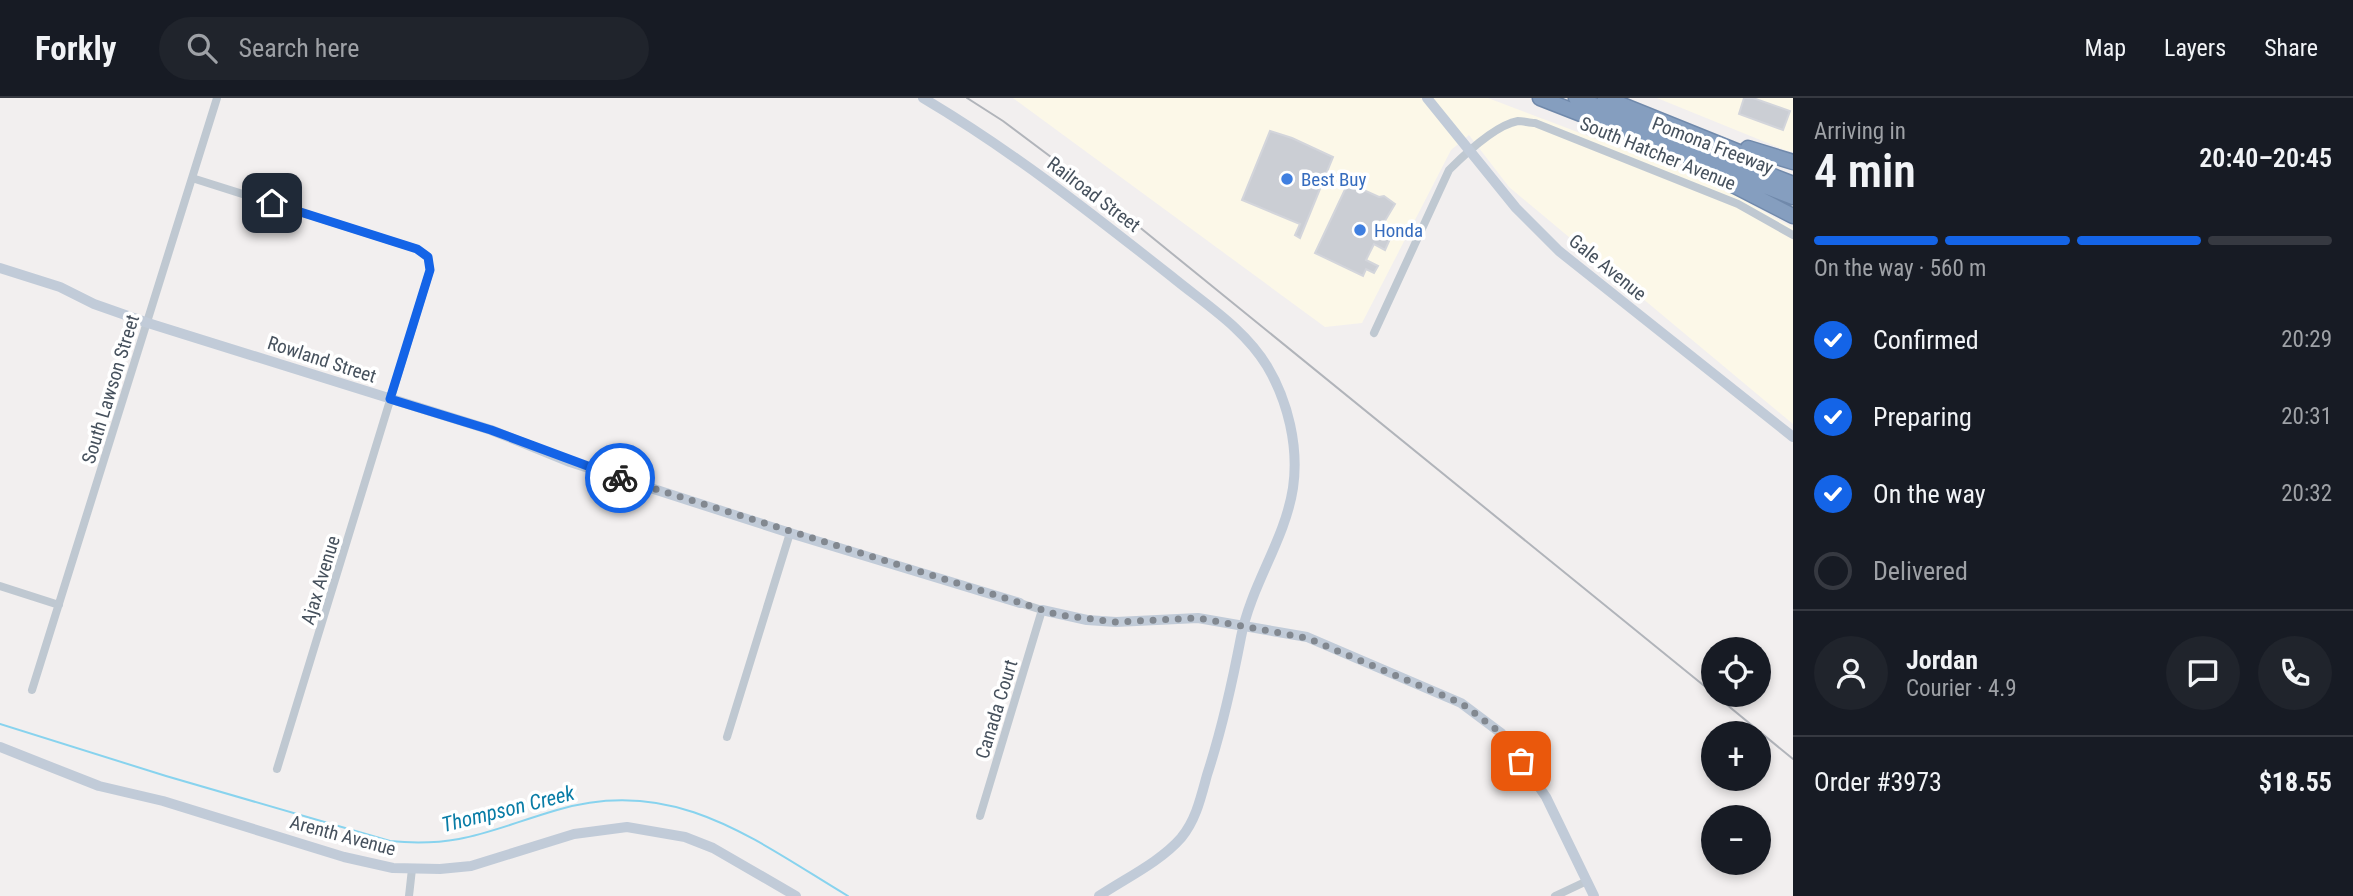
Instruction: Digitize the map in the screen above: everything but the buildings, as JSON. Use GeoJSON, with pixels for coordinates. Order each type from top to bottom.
{"type":"FeatureCollection","features":[{"type":"Feature","properties":{"kind":"highway","name":"Pomona Freeway"},"geometry":{"type":"LineString","coordinates":[[1540,98],[1793,197]]}},
{"type":"Feature","properties":{"kind":"highway"},"geometry":{"type":"LineString","coordinates":[[1563,98],[1793,190]]}},
{"type":"Feature","properties":{"kind":"highway"},"geometry":{"type":"LineString","coordinates":[[1576,98],[1793,184]]}},
{"type":"Feature","properties":{"kind":"highway","name":"Pomona Freeway"},"geometry":{"type":"LineString","coordinates":[[1605,98],[1793,174]]}},
{"type":"Feature","properties":{"kind":"highway"},"geometry":{"type":"LineString","coordinates":[[1671,124],[1793,162]]}},
{"type":"Feature","properties":{"kind":"highway"},"geometry":{"type":"LineString","coordinates":[[1693,159],[1724,181],[1793,216]]}},
{"type":"Feature","properties":{"kind":"street","name":"South Lawson Street"},"geometry":{"type":"LineString","coordinates":[[32,690],[217,98]]}},
{"type":"Feature","properties":{"kind":"street","name":"Railroad Street"},"geometry":{"type":"LineString","coordinates":[[923,98],[994,142],[1079,202],[1236,328],[1266,365],[1284,401],[1293,442],[1293,487],[1281,530],[1252,593],[1243,625]]}},
{"type":"Feature","properties":{"kind":"street","name":"Gale Avenue"},"geometry":{"type":"LineString","coordinates":[[1427,98],[1516,208],[1559,251],[1793,437]]}},
{"type":"Feature","properties":{"kind":"street","name":"South Hatcher Avenue"},"geometry":{"type":"LineString","coordinates":[[1374,333],[1449,170],[1468,150],[1519,121],[1535,123],[1738,204],[1793,235]]}},
{"type":"Feature","properties":{"kind":"street","name":"Ajax Avenue"},"geometry":{"type":"LineString","coordinates":[[192,178],[417,249],[428,257],[430,270],[277,769]]}},
{"type":"Feature","properties":{"kind":"street","name":"Rowland Street"},"geometry":{"type":"LineString","coordinates":[[0,268],[60,287],[94,304],[148,323],[491,430],[570,462],[1042,610],[1087,620],[1116,622],[1198,618],[1243,625]]}},
{"type":"Feature","properties":{"kind":"street"},"geometry":{"type":"LineString","coordinates":[[727,737],[790,533]]}},
{"type":"Feature","properties":{"kind":"street"},"geometry":{"type":"LineString","coordinates":[[0,586],[59,605]]}},
{"type":"Feature","properties":{"kind":"street","name":"Canada Court"},"geometry":{"type":"LineString","coordinates":[[980,816],[1042,610]]}},
{"type":"Feature","properties":{"kind":"street"},"geometry":{"type":"LineString","coordinates":[[1099,896],[1166,852],[1182,837],[1194,817],[1226,714],[1243,625],[1307,638],[1461,703],[1482,718],[1501,733],[1546,797],[1594,896]]}},
{"type":"Feature","properties":{"kind":"street","name":"Arenth Avenue"},"geometry":{"type":"LineString","coordinates":[[0,747],[99,786],[191,809],[344,857],[393,868],[471,866],[574,834],[626,827],[685,837],[713,848],[796,896]]}},
{"type":"Feature","properties":{"kind":"street"},"geometry":{"type":"LineString","coordinates":[[408,896],[412,869]]}},
{"type":"Feature","properties":{"kind":"street"},"geometry":{"type":"LineString","coordinates":[[1555,896],[1587,881]]}},
{"type":"Feature","properties":{"kind":"shaded area"},"geometry":{"type":"Polygon","coordinates":[[[1013,98],[1488,98],[1715,184],[1793,228],[1793,424],[1509,187],[1469,135],[1451,150],[1362,323],[1325,327],[1013,98]]]}},
{"type":"Feature","properties":{"kind":"shaded area"},"geometry":{"type":"Polygon","coordinates":[[[1657,98],[1793,98],[1793,152],[1785,150],[1657,98]]]}},
{"type":"Feature","properties":{"kind":"waterway","name":"Thompson Creek"},"geometry":{"type":"LineString","coordinates":[[0,724],[166,776],[390,841],[437,842],[457,839],[557,810],[599,801],[638,801],[675,807],[711,818],[745,835],[848,896]]}},
{"type":"Feature","properties":{"kind":"railway"},"geometry":{"type":"LineString","coordinates":[[967,98],[1003,121],[1079,178],[1701,683]]}},
{"type":"Feature","properties":{"kind":"railway"},"geometry":{"type":"LineString","coordinates":[[1730,707],[1793,759]]}},
{"type":"Feature","properties":{"kind":"way so far"},"geometry":{"type":"LineString","coordinates":[[620,478],[1059,615],[1116,622],[1198,618],[1307,638],[1461,703],[1501,733],[1521,761]]}},
{"type":"Feature","properties":{"kind":"place","name":"Best Buy"},"geometry":{"type":"Point","coordinates":[1287,179]}},
{"type":"Feature","properties":{"kind":"place","name":"Honda"},"geometry":{"type":"Point","coordinates":[1360,230]}},
{"type":"Feature","properties":{"kind":"route"},"geometry":{"type":"LineString","coordinates":[[272,203],[417,249],[428,257],[430,270],[390,399],[491,430],[570,462],[620,478]]}}]}
